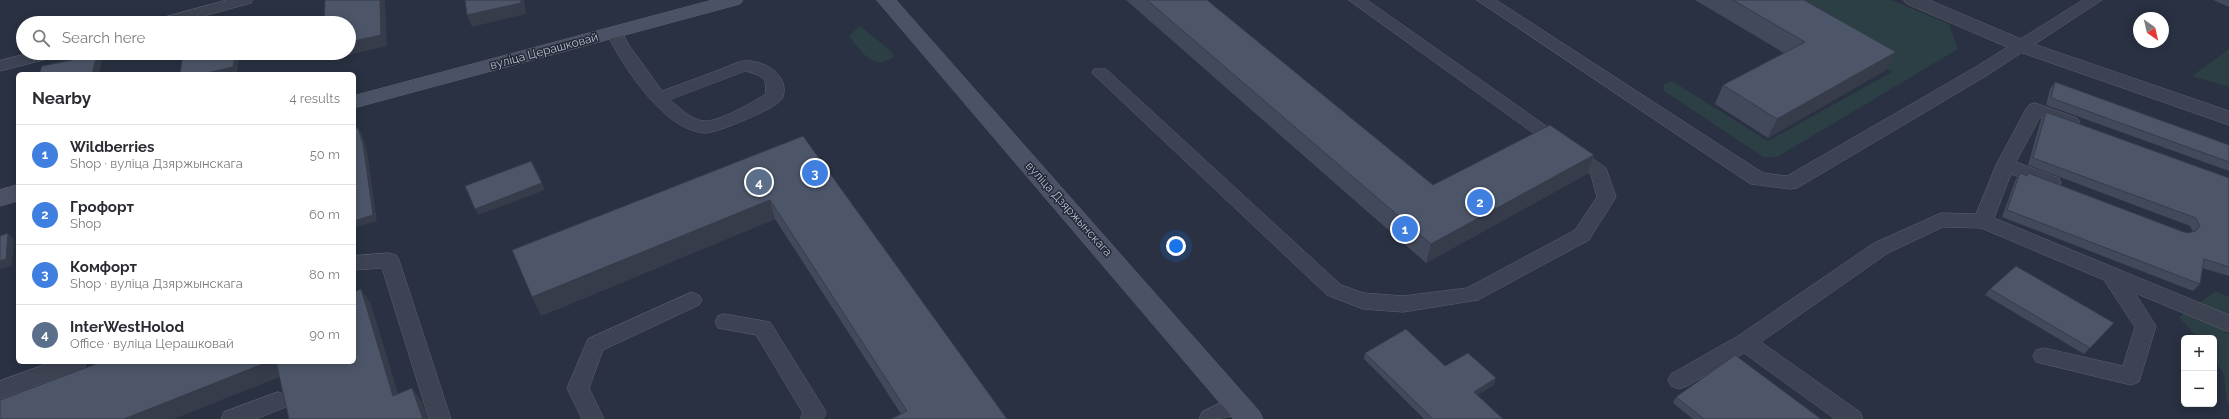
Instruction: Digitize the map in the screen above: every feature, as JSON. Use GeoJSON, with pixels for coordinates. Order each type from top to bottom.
{"type":"FeatureCollection","features":[{"type":"Feature","properties":{"kind":"main road","name":"вуліца Церашковай"},"geometry":{"type":"LineString","coordinates":[[356,101],[734,0]]}},
{"type":"Feature","properties":{"kind":"main road","name":"вуліца Дзяржынскага"},"geometry":{"type":"LineString","coordinates":[[886,0],[1244,411]]}},
{"type":"Feature","properties":{"kind":"main road"},"geometry":{"type":"LineString","coordinates":[[0,198],[16,194]]}},
{"type":"Feature","properties":{"kind":"street"},"geometry":{"type":"LineString","coordinates":[[1913,0],[2021,46],[2229,118]]}},
{"type":"Feature","properties":{"kind":"lane"},"geometry":{"type":"LineString","coordinates":[[186,16],[245,0]]}},
{"type":"Feature","properties":{"kind":"lane"},"geometry":{"type":"LineString","coordinates":[[1100,73],[1289,250],[1334,290],[1363,301],[1403,304],[1471,296],[1582,235],[1607,197],[1599,172],[1357,0]]}},
{"type":"Feature","properties":{"kind":"lane"},"geometry":{"type":"LineString","coordinates":[[1485,0],[1758,179],[1790,183],[1980,72],[2094,0]]}},
{"type":"Feature","properties":{"kind":"lane"},"geometry":{"type":"LineString","coordinates":[[614,32],[620,46],[658,98],[678,116],[693,124],[705,127],[725,121],[764,105],[774,97],[776,88],[774,81],[766,73],[758,68],[745,66],[658,98]]}},
{"type":"Feature","properties":{"kind":"lane"},"geometry":{"type":"LineString","coordinates":[[0,66],[23,60]]}},
{"type":"Feature","properties":{"kind":"lane"},"geometry":{"type":"LineString","coordinates":[[1983,221],[2005,165],[2035,109],[2087,128]]}},
{"type":"Feature","properties":{"kind":"lane"},"geometry":{"type":"LineString","coordinates":[[2005,165],[2071,190]]}},
{"type":"Feature","properties":{"kind":"lane"},"geometry":{"type":"LineString","coordinates":[[1679,380],[1745,342],[1881,248],[1941,220],[1983,221],[2229,324]]}},
{"type":"Feature","properties":{"kind":"lane"},"geometry":{"type":"LineString","coordinates":[[356,263],[389,260],[440,419]]}},
{"type":"Feature","properties":{"kind":"lane"},"geometry":{"type":"LineString","coordinates":[[2044,356],[2131,376],[2146,326],[2111,274]]}},
{"type":"Feature","properties":{"kind":"lane"},"geometry":{"type":"LineString","coordinates":[[593,419],[578,388],[595,345],[692,300]]}},
{"type":"Feature","properties":{"kind":"lane"},"geometry":{"type":"LineString","coordinates":[[725,322],[763,328],[815,413],[810,419]]}},
{"type":"Feature","properties":{"kind":"lane"},"geometry":{"type":"LineString","coordinates":[[1745,342],[1852,419]]}},
{"type":"Feature","properties":{"kind":"lane"},"geometry":{"type":"LineString","coordinates":[[0,390],[71,364]]}},
{"type":"Feature","properties":{"kind":"lane"},"geometry":{"type":"LineString","coordinates":[[232,419],[278,401]]}},
{"type":"Feature","properties":{"kind":"lane"},"geometry":{"type":"LineString","coordinates":[[1210,419],[1244,411]]}},
{"type":"Feature","properties":{"kind":"green space"},"geometry":{"type":"Polygon","coordinates":[[[1767,0],[1891,0],[1949,24],[1958,49],[1777,157],[1763,157],[1664,91],[1664,84],[1672,81],[1768,141],[1892,72],[1767,0]]]}},
{"type":"Feature","properties":{"kind":"green space"},"geometry":{"type":"Polygon","coordinates":[[[860,26],[892,52],[894,57],[885,62],[877,62],[863,54],[849,36],[860,26]]]}},
{"type":"Feature","properties":{"kind":"green space"},"geometry":{"type":"Polygon","coordinates":[[[2229,49],[2229,87],[2192,76],[2229,49]]]}},
{"type":"Feature","properties":{"kind":"green space"},"geometry":{"type":"Polygon","coordinates":[[[2216,291],[2229,297],[2229,328],[2224,332],[2229,334],[2229,403],[2227,404],[2224,374],[2217,364],[2217,335],[2195,335],[2179,317],[2216,291]]]}},
{"type":"Feature","properties":{"kind":"building"},"geometry":{"type":"Polygon","coordinates":[[[325,0],[380,0],[381,35],[356,40],[356,16],[324,16],[325,0]]]}},
{"type":"Feature","properties":{"kind":"building"},"geometry":{"type":"Polygon","coordinates":[[[465,0],[521,0],[521,3],[467,15],[465,0]]]}},
{"type":"Feature","properties":{"kind":"building"},"geometry":{"type":"Polygon","coordinates":[[[1147,0],[1207,0],[1433,185],[1550,125],[1594,155],[1431,244],[1147,0]]]}},
{"type":"Feature","properties":{"kind":"building"},"geometry":{"type":"Polygon","coordinates":[[[1733,0],[1804,0],[1896,52],[1777,119],[1723,85],[1805,42],[1733,0]]]}},
{"type":"Feature","properties":{"kind":"building"},"geometry":{"type":"Polygon","coordinates":[[[72,60],[96,60],[93,72],[40,72],[42,66],[72,60]]]}},
{"type":"Feature","properties":{"kind":"building"},"geometry":{"type":"Polygon","coordinates":[[[182,60],[234,60],[233,67],[212,72],[180,72],[182,60]]]}},
{"type":"Feature","properties":{"kind":"building"},"geometry":{"type":"Polygon","coordinates":[[[2055,82],[2229,145],[2229,162],[2051,98],[2055,82]]]}},
{"type":"Feature","properties":{"kind":"building"},"geometry":{"type":"Polygon","coordinates":[[[2046,112],[2229,178],[2229,267],[2204,259],[2200,284],[2007,210],[2020,173],[2027,176],[2028,173],[2181,231],[2188,233],[2196,231],[2200,226],[2196,218],[2033,158],[2046,112]]]}},
{"type":"Feature","properties":{"kind":"building"},"geometry":{"type":"Polygon","coordinates":[[[356,128],[358,128],[363,144],[373,215],[356,220],[356,128]]]}},
{"type":"Feature","properties":{"kind":"building"},"geometry":{"type":"Polygon","coordinates":[[[803,136],[1007,419],[891,419],[907,411],[770,200],[532,297],[512,250],[803,136]]]}},
{"type":"Feature","properties":{"kind":"building"},"geometry":{"type":"Polygon","coordinates":[[[531,161],[542,183],[475,209],[465,186],[531,161]]]}},
{"type":"Feature","properties":{"kind":"building"},"geometry":{"type":"Polygon","coordinates":[[[8,233],[6,259],[0,261],[0,236],[8,233]]]}},
{"type":"Feature","properties":{"kind":"building"},"geometry":{"type":"Polygon","coordinates":[[[2016,266],[2114,323],[2090,348],[1990,289],[2016,266]]]}},
{"type":"Feature","properties":{"kind":"building"},"geometry":{"type":"Polygon","coordinates":[[[361,289],[393,396],[412,388],[423,419],[289,419],[276,364],[356,364],[356,291],[361,289]]]}},
{"type":"Feature","properties":{"kind":"building"},"geometry":{"type":"Polygon","coordinates":[[[1406,329],[1445,366],[1468,353],[1496,378],[1474,392],[1503,419],[1433,419],[1365,353],[1406,329]]]}},
{"type":"Feature","properties":{"kind":"building"},"geometry":{"type":"Polygon","coordinates":[[[1735,355],[1821,419],[1704,419],[1676,397],[1735,355]]]}},
{"type":"Feature","properties":{"kind":"building"},"geometry":{"type":"Polygon","coordinates":[[[96,364],[263,364],[124,419],[0,419],[0,400],[96,364]]]}},
{"type":"Feature","properties":{"kind":"place","name":"Комфорт"},"geometry":{"type":"Point","coordinates":[815,173]}},
{"type":"Feature","properties":{"kind":"place","name":"InterWestHolod"},"geometry":{"type":"Point","coordinates":[759,182]}},
{"type":"Feature","properties":{"kind":"place","name":"Грофорт"},"geometry":{"type":"Point","coordinates":[1480,202]}},
{"type":"Feature","properties":{"kind":"place","name":"Wildberries"},"geometry":{"type":"Point","coordinates":[1405,229]}}]}
